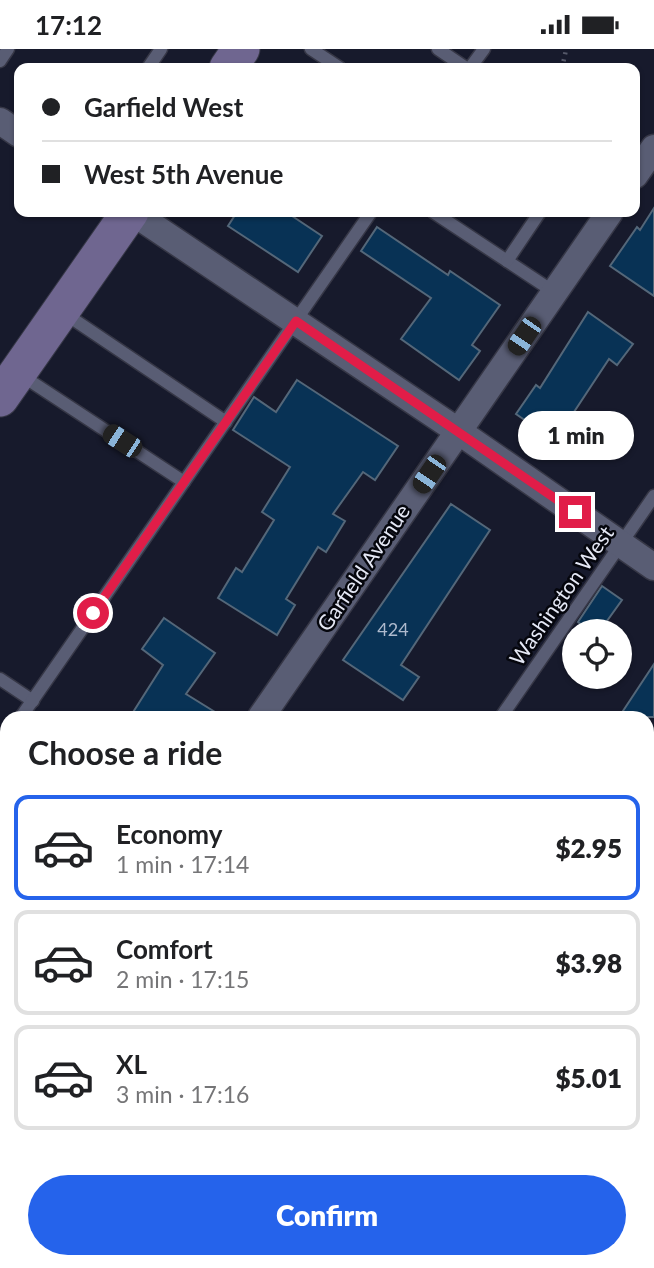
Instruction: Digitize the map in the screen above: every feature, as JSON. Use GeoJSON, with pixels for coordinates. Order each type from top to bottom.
{"type":"FeatureCollection","features":[{"type":"Feature","properties":{"kind":"street"},"geometry":{"type":"LineString","coordinates":[[640,168],[654,148]]}},
{"type":"Feature","properties":{"kind":"street"},"geometry":{"type":"LineString","coordinates":[[9,386],[127,217]]}},
{"type":"Feature","properties":{"kind":"street"},"geometry":{"type":"LineString","coordinates":[[139,217],[458,431],[654,567]]}},
{"type":"Feature","properties":{"kind":"street","name":"Garfield Avenue"},"geometry":{"type":"LineString","coordinates":[[265,711],[606,217]]}},
{"type":"Feature","properties":{"kind":"lane"},"geometry":{"type":"LineString","coordinates":[[0,61],[8,49]]}},
{"type":"Feature","properties":{"kind":"lane"},"geometry":{"type":"LineString","coordinates":[[311,49],[332,63]]}},
{"type":"Feature","properties":{"kind":"lane"},"geometry":{"type":"LineString","coordinates":[[438,49],[460,63]]}},
{"type":"Feature","properties":{"kind":"lane"},"geometry":{"type":"LineString","coordinates":[[472,63],[484,49]]}},
{"type":"Feature","properties":{"kind":"lane"},"geometry":{"type":"LineString","coordinates":[[26,711],[368,217]]}},
{"type":"Feature","properties":{"kind":"lane"},"geometry":{"type":"LineString","coordinates":[[441,217],[554,292]]}},
{"type":"Feature","properties":{"kind":"lane"},"geometry":{"type":"LineString","coordinates":[[507,261],[537,217]]}},
{"type":"Feature","properties":{"kind":"lane"},"geometry":{"type":"LineString","coordinates":[[61,311],[226,422]]}},
{"type":"Feature","properties":{"kind":"lane"},"geometry":{"type":"LineString","coordinates":[[9,386],[184,482]]}},
{"type":"Feature","properties":{"kind":"lane","name":"Washington West"},"geometry":{"type":"LineString","coordinates":[[505,711],[654,496]]}},
{"type":"Feature","properties":{"kind":"lane"},"geometry":{"type":"LineString","coordinates":[[0,679],[33,701]]}},
{"type":"Feature","properties":{"kind":"building"},"geometry":{"type":"Polygon","coordinates":[[[654,208],[654,296],[610,266],[637,227],[640,230],[654,208]]]}},
{"type":"Feature","properties":{"kind":"building"},"geometry":{"type":"Polygon","coordinates":[[[234,217],[294,217],[322,236],[298,272],[228,226],[234,217]]]}},
{"type":"Feature","properties":{"kind":"building"},"geometry":{"type":"Polygon","coordinates":[[[377,227],[448,275],[450,271],[500,305],[472,345],[480,351],[459,380],[401,339],[431,298],[361,251],[377,227]]]}},
{"type":"Feature","properties":{"kind":"building"},"geometry":{"type":"Polygon","coordinates":[[[588,312],[633,344],[617,365],[609,359],[574,412],[595,427],[575,455],[516,414],[536,385],[540,388],[588,312]]]}},
{"type":"Feature","properties":{"kind":"building"},"geometry":{"type":"Polygon","coordinates":[[[297,380],[398,446],[375,480],[363,472],[333,514],[345,521],[326,552],[318,547],[286,599],[295,605],[277,635],[218,598],[236,568],[242,572],[274,520],[262,512],[290,467],[233,430],[254,397],[276,412],[297,380]]]}},
{"type":"Feature","properties":{"kind":"building"},"geometry":{"type":"Polygon","coordinates":[[[451,504],[490,530],[401,665],[419,677],[403,700],[343,660],[451,504]]]}},
{"type":"Feature","properties":{"kind":"building"},"geometry":{"type":"Polygon","coordinates":[[[602,586],[622,600],[608,619],[580,619],[602,586]]]}},
{"type":"Feature","properties":{"kind":"building"},"geometry":{"type":"Polygon","coordinates":[[[164,618],[215,653],[186,694],[213,711],[134,711],[163,665],[142,649],[164,618]]]}},
{"type":"Feature","properties":{"kind":"building"},"geometry":{"type":"Polygon","coordinates":[[[654,664],[654,711],[623,711],[654,664]]]}},
{"type":"Feature","properties":{"kind":"route"},"geometry":{"type":"LineString","coordinates":[[93,613],[296,321],[575,512]]}}]}
